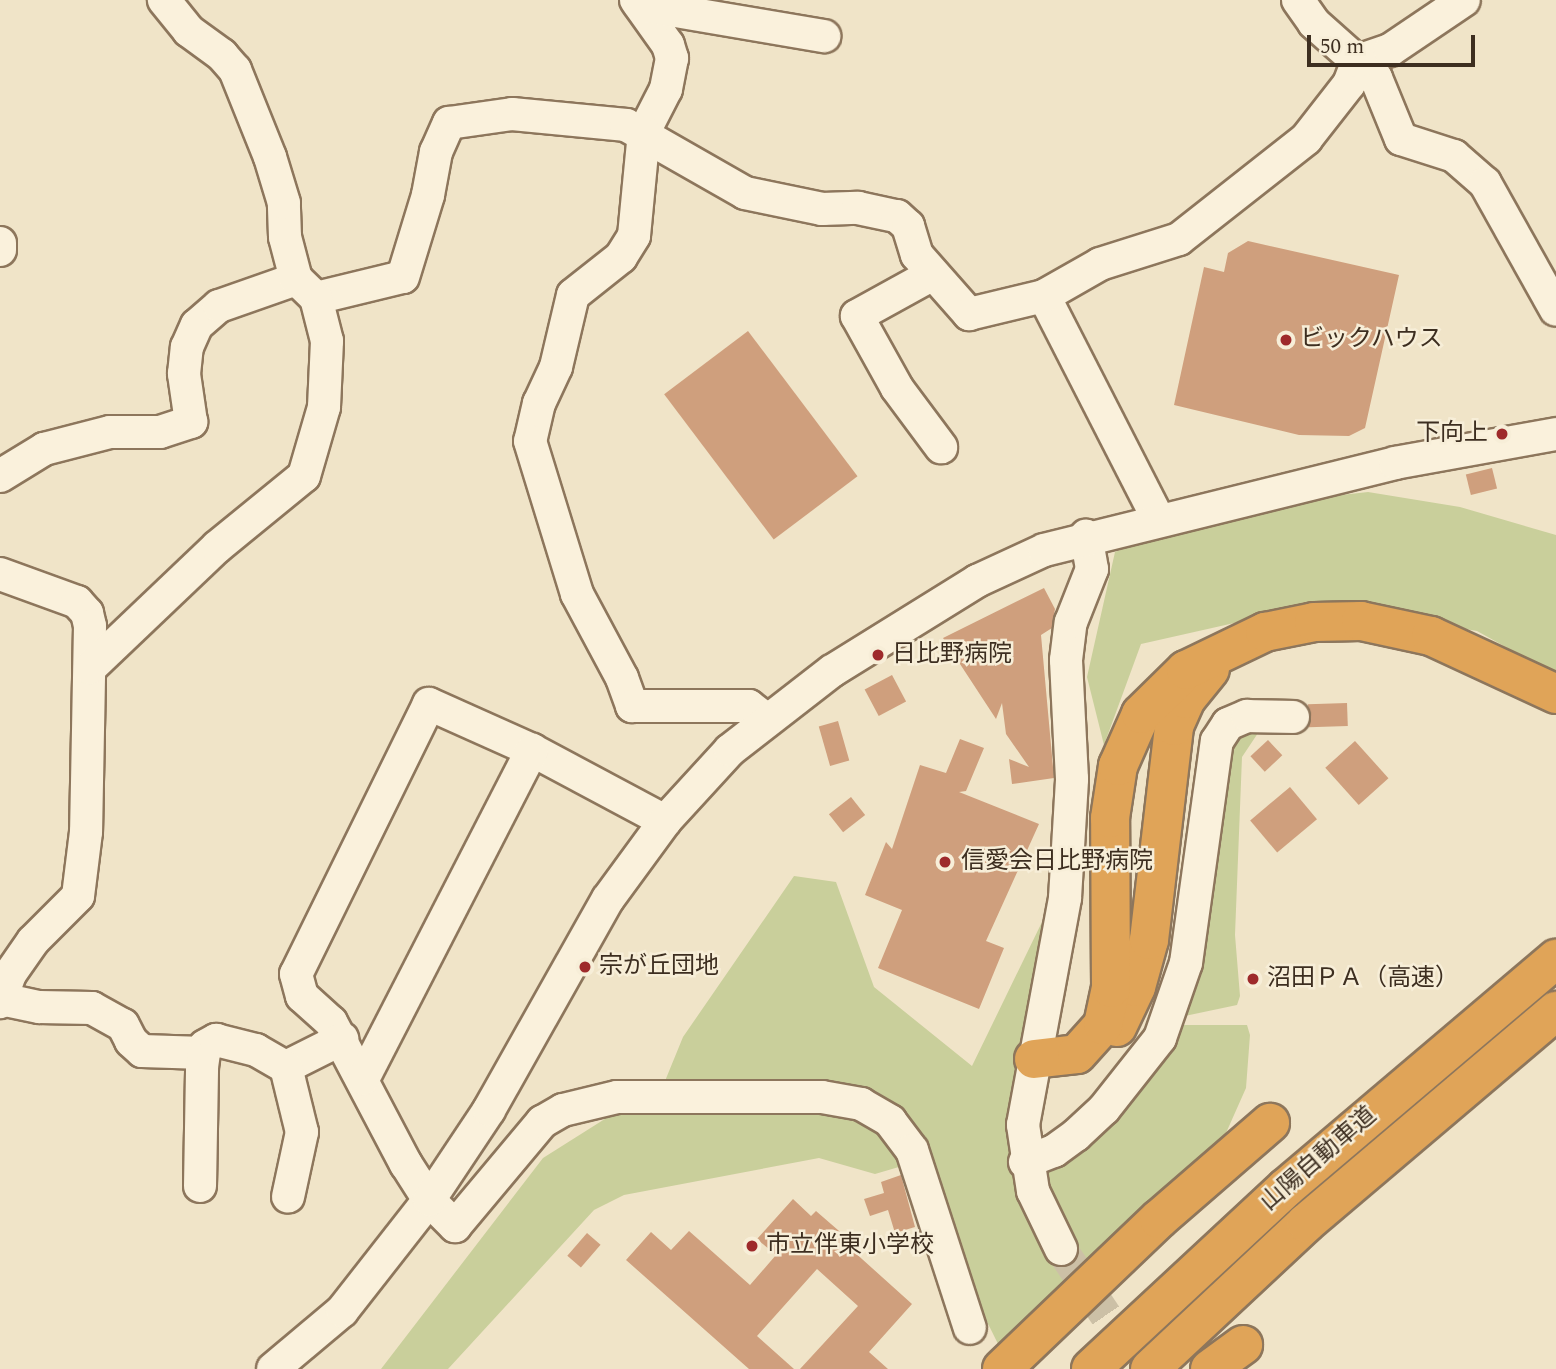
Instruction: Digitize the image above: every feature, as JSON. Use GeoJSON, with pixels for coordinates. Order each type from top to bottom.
{"type":"FeatureCollection","features":[{"type":"Feature","properties":{"kind":"highway"},"geometry":{"type":"LineString","coordinates":[[1034,1059],[1077,1054],[1103,1025],[1111,988],[1110,818],[1118,766],[1141,714],[1186,670],[1265,632],[1314,622],[1362,621],[1432,636],[1556,694]]}},
{"type":"Feature","properties":{"kind":"highway"},"geometry":{"type":"LineString","coordinates":[[1034,1059],[1066,1061],[1089,1057],[1111,1037],[1126,1012],[1144,963],[1153,918],[1170,744],[1186,699],[1215,665],[1244,649],[1296,634],[1362,629],[1430,645],[1556,703]]}},
{"type":"Feature","properties":{"kind":"highway","name":"山陽自動車道"},"geometry":{"type":"LineString","coordinates":[[1091,1369],[1287,1187],[1556,959]]}},
{"type":"Feature","properties":{"kind":"highway","name":"山陽自動車道"},"geometry":{"type":"LineString","coordinates":[[1150,1369],[1306,1223],[1556,1010]]}},
{"type":"Feature","properties":{"kind":"highway"},"geometry":{"type":"LineString","coordinates":[[1002,1369],[1159,1219],[1270,1123]]}},
{"type":"Feature","properties":{"kind":"highway"},"geometry":{"type":"LineString","coordinates":[[1210,1369],[1242,1345]]}},
{"type":"Feature","properties":{"kind":"street"},"geometry":{"type":"LineString","coordinates":[[90,668],[217,547],[304,476],[324,407],[327,341],[285,237],[284,203],[270,157],[234,70],[222,55],[189,31],[164,0]]}},
{"type":"Feature","properties":{"kind":"street"},"geometry":{"type":"LineString","coordinates":[[1298,0],[1314,23],[1376,78],[1401,139],[1454,156],[1485,183],[1556,310]]}},
{"type":"Feature","properties":{"kind":"street"},"geometry":{"type":"LineString","coordinates":[[0,476],[44,449],[110,432],[160,432],[191,422],[184,374],[187,347],[197,325],[219,306],[306,288],[403,277],[429,195],[436,152],[449,123],[512,114],[567,116],[626,125],[644,132],[745,193],[822,209],[858,208],[897,216],[908,226],[917,255],[969,314],[1044,296],[1100,264],[1179,239],[1229,203],[1306,139],[1349,84],[1358,61],[1390,50],[1464,0]]}},
{"type":"Feature","properties":{"kind":"street"},"geometry":{"type":"LineString","coordinates":[[638,3],[824,36]]}},
{"type":"Feature","properties":{"kind":"street"},"geometry":{"type":"LineString","coordinates":[[638,3],[668,44],[671,58],[666,89],[644,132],[634,236],[621,257],[573,295],[556,367],[539,403],[530,441],[577,594],[622,678],[632,706],[749,706],[767,720]]}},
{"type":"Feature","properties":{"kind":"street"},"geometry":{"type":"LineString","coordinates":[[0,243],[0,250]]}},
{"type":"Feature","properties":{"kind":"street"},"geometry":{"type":"LineString","coordinates":[[933,274],[857,316],[897,388],[941,447]]}},
{"type":"Feature","properties":{"kind":"street"},"geometry":{"type":"LineString","coordinates":[[1044,296],[1158,519]]}},
{"type":"Feature","properties":{"kind":"street"},"geometry":{"type":"LineString","coordinates":[[273,1369],[342,1311],[429,1200],[489,1110],[608,899],[665,821],[730,750],[832,671],[977,581],[1086,537],[1395,463],[1556,434]]}},
{"type":"Feature","properties":{"kind":"street"},"geometry":{"type":"LineString","coordinates":[[1061,1250],[1044,1220],[1025,1162],[1023,1125],[1070,849],[1066,660],[1071,622],[1092,569],[1086,537]]}},
{"type":"Feature","properties":{"kind":"street"},"geometry":{"type":"LineString","coordinates":[[0,574],[77,602],[87,613],[90,626],[86,832],[78,896],[33,941],[10,974],[0,1000],[39,1007],[92,1008],[123,1025],[131,1041],[142,1051],[204,1053]]}},
{"type":"Feature","properties":{"kind":"street"},"geometry":{"type":"LineString","coordinates":[[665,821],[533,750],[429,704],[296,974],[302,996],[331,1022],[406,1164],[429,1200],[456,1226],[541,1122],[563,1110],[617,1097],[822,1097],[861,1104],[890,1121],[912,1150],[970,1328]]}},
{"type":"Feature","properties":{"kind":"street"},"geometry":{"type":"LineString","coordinates":[[1025,1162],[1054,1151],[1076,1135],[1104,1109],[1160,1038],[1186,963],[1217,741],[1228,724],[1247,716],[1293,717]]}},
{"type":"Feature","properties":{"kind":"street"},"geometry":{"type":"LineString","coordinates":[[363,1079],[533,750]]}},
{"type":"Feature","properties":{"kind":"street"},"geometry":{"type":"LineString","coordinates":[[286,1067],[342,1039]]}},
{"type":"Feature","properties":{"kind":"street"},"geometry":{"type":"LineString","coordinates":[[200,1186],[204,1053],[205,1046],[216,1040],[257,1050],[286,1067],[302,1132],[288,1197]]}},
{"type":"Feature","properties":{"kind":"green space"},"geometry":{"type":"Polygon","coordinates":[[[1368,492],[1460,507],[1556,535],[1556,675],[1477,631],[1344,608],[1252,619],[1141,644],[1104,745],[1087,677],[1115,552],[1172,531],[1314,498],[1368,492]]]}},
{"type":"Feature","properties":{"kind":"green space"},"geometry":{"type":"Polygon","coordinates":[[[1262,727],[1242,757],[1235,935],[1240,996],[1237,1005],[1180,1017],[1229,739],[1262,727]]]}},
{"type":"Feature","properties":{"kind":"green space"},"geometry":{"type":"Polygon","coordinates":[[[794,876],[836,882],[874,987],[972,1066],[1059,887],[1023,1062],[1045,1185],[1048,1168],[1074,1154],[1135,1098],[1159,1064],[1175,1025],[1247,1025],[1250,1035],[1246,1088],[1214,1160],[1002,1352],[909,1164],[875,1174],[819,1158],[624,1195],[594,1210],[448,1369],[381,1369],[543,1158],[665,1081],[683,1037],[794,876]]]}},
{"type":"Feature","properties":{"kind":"building","name":"ビックハウス"},"geometry":{"type":"Polygon","coordinates":[[[1248,241],[1399,275],[1365,428],[1349,436],[1299,435],[1174,405],[1204,267],[1224,272],[1228,253],[1248,241]]]}},
{"type":"Feature","properties":{"kind":"building"},"geometry":{"type":"Polygon","coordinates":[[[748,331],[858,476],[774,540],[664,394],[748,331]]]}},
{"type":"Feature","properties":{"kind":"building"},"geometry":{"type":"Polygon","coordinates":[[[1492,468],[1497,488],[1471,495],[1466,475],[1492,468]]]}},
{"type":"Feature","properties":{"kind":"building"},"geometry":{"type":"Polygon","coordinates":[[[1044,588],[1055,609],[1052,628],[1041,635],[1054,778],[1012,784],[1009,759],[1029,767],[1006,734],[1002,703],[996,719],[943,638],[1044,588]]]}},
{"type":"Feature","properties":{"kind":"building"},"geometry":{"type":"Polygon","coordinates":[[[892,675],[906,701],[879,716],[865,690],[892,675]]]}},
{"type":"Feature","properties":{"kind":"building"},"geometry":{"type":"Polygon","coordinates":[[[1347,703],[1348,726],[1309,727],[1308,704],[1347,703]]]}},
{"type":"Feature","properties":{"kind":"building"},"geometry":{"type":"Polygon","coordinates":[[[838,721],[849,760],[830,766],[819,727],[838,721]]]}},
{"type":"Feature","properties":{"kind":"building"},"geometry":{"type":"Polygon","coordinates":[[[960,739],[984,748],[966,791],[959,792],[1039,824],[986,941],[1004,948],[979,1009],[878,968],[902,910],[865,895],[886,842],[892,849],[920,765],[946,773],[960,739]]]}},
{"type":"Feature","properties":{"kind":"building"},"geometry":{"type":"Polygon","coordinates":[[[1268,740],[1282,755],[1265,772],[1250,756],[1268,740]]]}},
{"type":"Feature","properties":{"kind":"building"},"geometry":{"type":"Polygon","coordinates":[[[1355,741],[1388,778],[1359,805],[1325,768],[1355,741]]]}},
{"type":"Feature","properties":{"kind":"building"},"geometry":{"type":"Polygon","coordinates":[[[1290,787],[1317,819],[1277,853],[1250,820],[1290,787]]]}},
{"type":"Feature","properties":{"kind":"building"},"geometry":{"type":"Polygon","coordinates":[[[851,797],[865,815],[843,832],[829,814],[851,797]]]}},
{"type":"Feature","properties":{"kind":"building"},"geometry":{"type":"Polygon","coordinates":[[[901,1175],[915,1227],[895,1233],[888,1210],[870,1216],[864,1199],[884,1193],[881,1182],[901,1175]]]}},
{"type":"Feature","properties":{"kind":"building"},"geometry":{"type":"Polygon","coordinates":[[[793,1199],[811,1216],[816,1211],[846,1237],[842,1241],[912,1304],[869,1352],[888,1369],[800,1369],[858,1306],[817,1269],[757,1336],[794,1369],[749,1369],[626,1260],[651,1232],[671,1250],[689,1231],[750,1285],[776,1255],[757,1239],[793,1199]]]}},
{"type":"Feature","properties":{"kind":"building"},"geometry":{"type":"Polygon","coordinates":[[[587,1233],[601,1245],[581,1267],[567,1256],[587,1233]]]}},
{"type":"Feature","properties":{"kind":"tunnel"},"geometry":{"type":"LineString","coordinates":[[1061,1249],[1142,1369]]}},
{"type":"Feature","properties":{"kind":"place","name":"ビックハウス"},"geometry":{"type":"Point","coordinates":[1286,340]}},
{"type":"Feature","properties":{"kind":"place","name":"下向上"},"geometry":{"type":"Point","coordinates":[1502,434]}},
{"type":"Feature","properties":{"kind":"place","name":"日比野病院"},"geometry":{"type":"Point","coordinates":[878,655]}},
{"type":"Feature","properties":{"kind":"place","name":"信愛会日比野病院"},"geometry":{"type":"Point","coordinates":[945,862]}},
{"type":"Feature","properties":{"kind":"place","name":"宗が丘団地"},"geometry":{"type":"Point","coordinates":[585,967]}},
{"type":"Feature","properties":{"kind":"place","name":"沼田ＰＡ（高速）"},"geometry":{"type":"Point","coordinates":[1253,979]}},
{"type":"Feature","properties":{"kind":"place","name":"市立伴東小学校"},"geometry":{"type":"Point","coordinates":[752,1246]}}]}
